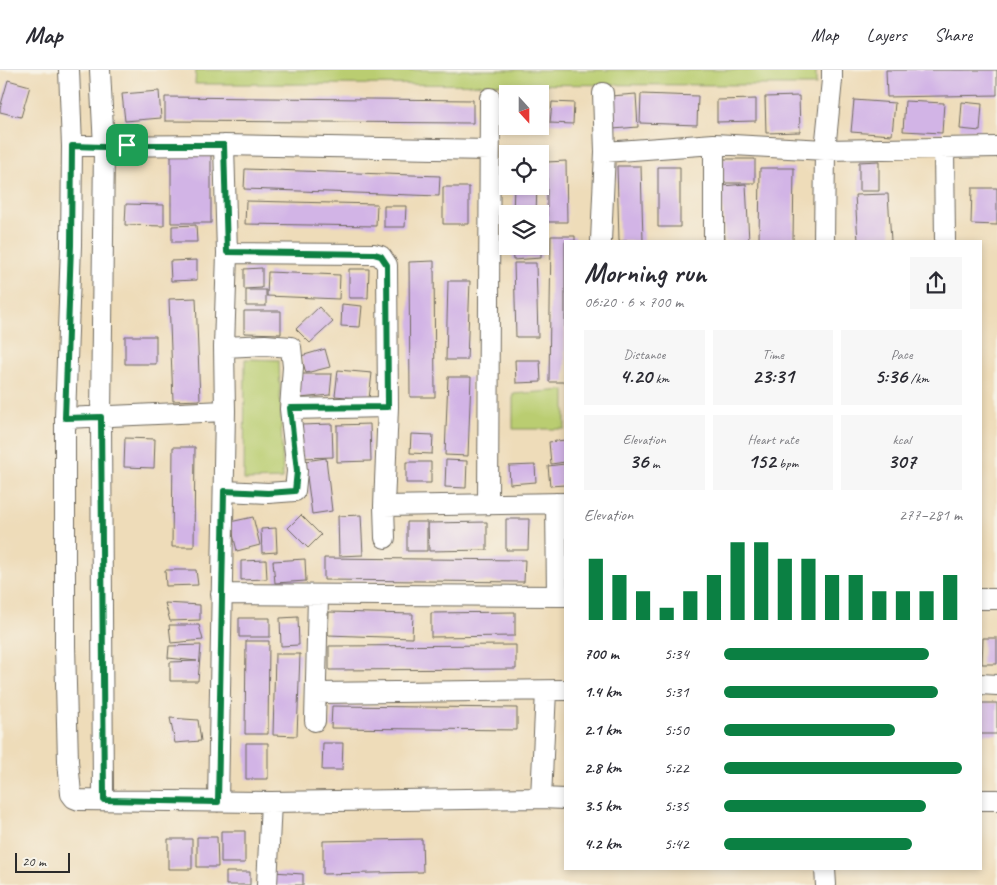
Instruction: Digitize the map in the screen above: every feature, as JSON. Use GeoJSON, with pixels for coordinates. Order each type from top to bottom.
{"type":"FeatureCollection","features":[{"type":"Feature","properties":{"kind":"street"},"geometry":{"type":"LineString","coordinates":[[69,70],[72,146],[71,245],[65,418],[65,646],[68,761],[71,794],[79,800],[218,802],[564,798]]}},
{"type":"Feature","properties":{"kind":"street"},"geometry":{"type":"LineString","coordinates":[[100,70],[104,147],[101,417],[104,800]]}},
{"type":"Feature","properties":{"kind":"street"},"geometry":{"type":"LineString","coordinates":[[824,240],[825,150],[832,70]]}},
{"type":"Feature","properties":{"kind":"street"},"geometry":{"type":"LineString","coordinates":[[601,240],[605,152],[603,93]]}},
{"type":"Feature","properties":{"kind":"street"},"geometry":{"type":"LineString","coordinates":[[488,503],[490,98]]}},
{"type":"Feature","properties":{"kind":"street"},"geometry":{"type":"LineString","coordinates":[[714,144],[714,240]]}},
{"type":"Feature","properties":{"kind":"street"},"geometry":{"type":"LineString","coordinates":[[605,152],[714,144],[825,150],[997,148]]}},
{"type":"Feature","properties":{"kind":"street"},"geometry":{"type":"LineString","coordinates":[[72,146],[224,145],[490,150]]}},
{"type":"Feature","properties":{"kind":"street"},"geometry":{"type":"LineString","coordinates":[[218,802],[227,252],[224,145]]}},
{"type":"Feature","properties":{"kind":"street"},"geometry":{"type":"LineString","coordinates":[[944,148],[945,240]]}},
{"type":"Feature","properties":{"kind":"street"},"geometry":{"type":"LineString","coordinates":[[227,252],[374,254],[381,256],[387,265],[388,407],[384,506],[385,538]]}},
{"type":"Feature","properties":{"kind":"street"},"geometry":{"type":"LineString","coordinates":[[224,347],[264,345],[291,347],[293,367],[290,408],[297,471],[295,491],[268,493],[224,491]]}},
{"type":"Feature","properties":{"kind":"street"},"geometry":{"type":"LineString","coordinates":[[290,408],[388,407]]}},
{"type":"Feature","properties":{"kind":"street"},"geometry":{"type":"LineString","coordinates":[[65,418],[225,411]]}},
{"type":"Feature","properties":{"kind":"street"},"geometry":{"type":"LineString","coordinates":[[221,594],[561,596],[561,503],[384,506]]}},
{"type":"Feature","properties":{"kind":"street"},"geometry":{"type":"LineString","coordinates":[[315,721],[318,596]]}},
{"type":"Feature","properties":{"kind":"street"},"geometry":{"type":"LineString","coordinates":[[982,599],[997,599]]}},
{"type":"Feature","properties":{"kind":"street"},"geometry":{"type":"LineString","coordinates":[[982,684],[997,685]]}},
{"type":"Feature","properties":{"kind":"street"},"geometry":{"type":"LineString","coordinates":[[316,693],[555,691],[541,798]]}},
{"type":"Feature","properties":{"kind":"street"},"geometry":{"type":"LineString","coordinates":[[982,800],[997,800]]}},
{"type":"Feature","properties":{"kind":"street"},"geometry":{"type":"LineString","coordinates":[[267,885],[271,802]]}},
{"type":"Feature","properties":{"kind":"street"},"geometry":{"type":"LineString","coordinates":[[825,870],[826,885]]}},
{"type":"Feature","properties":{"kind":"green space"},"geometry":{"type":"Polygon","coordinates":[[[196,70],[816,70],[816,85],[195,84],[196,70]]]}},
{"type":"Feature","properties":{"kind":"green space"},"geometry":{"type":"Polygon","coordinates":[[[245,359],[279,360],[283,479],[244,480],[245,359]]]}},
{"type":"Feature","properties":{"kind":"green space"},"geometry":{"type":"Polygon","coordinates":[[[564,390],[564,429],[513,429],[513,394],[564,390]]]}},
{"type":"Feature","properties":{"kind":"building"},"geometry":{"type":"Polygon","coordinates":[[[886,70],[997,70],[997,95],[887,97],[886,70]]]}},
{"type":"Feature","properties":{"kind":"building"},"geometry":{"type":"Polygon","coordinates":[[[8,80],[30,86],[21,117],[0,112],[8,80]]]}},
{"type":"Feature","properties":{"kind":"building"},"geometry":{"type":"Polygon","coordinates":[[[159,91],[161,118],[125,121],[122,94],[159,91]]]}},
{"type":"Feature","properties":{"kind":"building"},"geometry":{"type":"Polygon","coordinates":[[[636,94],[638,127],[613,129],[611,96],[636,94]]]}},
{"type":"Feature","properties":{"kind":"building"},"geometry":{"type":"Polygon","coordinates":[[[641,94],[698,96],[697,125],[640,123],[641,94]]]}},
{"type":"Feature","properties":{"kind":"building"},"geometry":{"type":"Polygon","coordinates":[[[799,96],[800,132],[766,133],[765,97],[799,96]]]}},
{"type":"Feature","properties":{"kind":"building"},"geometry":{"type":"Polygon","coordinates":[[[165,97],[473,100],[473,123],[165,121],[165,97]]]}},
{"type":"Feature","properties":{"kind":"building"},"geometry":{"type":"Polygon","coordinates":[[[756,99],[756,121],[717,122],[717,100],[756,99]]]}},
{"type":"Feature","properties":{"kind":"building"},"geometry":{"type":"Polygon","coordinates":[[[854,100],[895,103],[892,135],[851,132],[854,100]]]}},
{"type":"Feature","properties":{"kind":"building"},"geometry":{"type":"Polygon","coordinates":[[[905,101],[944,103],[942,133],[903,131],[905,101]]]}},
{"type":"Feature","properties":{"kind":"building"},"geometry":{"type":"Polygon","coordinates":[[[552,102],[574,103],[573,124],[550,123],[552,102]]]}},
{"type":"Feature","properties":{"kind":"building"},"geometry":{"type":"Polygon","coordinates":[[[962,102],[982,104],[980,131],[960,129],[962,102]]]}},
{"type":"Feature","properties":{"kind":"building"},"geometry":{"type":"Polygon","coordinates":[[[171,155],[211,155],[211,223],[171,223],[171,155]]]}},
{"type":"Feature","properties":{"kind":"building"},"geometry":{"type":"Polygon","coordinates":[[[723,159],[755,159],[755,183],[723,183],[723,159]]]}},
{"type":"Feature","properties":{"kind":"building"},"geometry":{"type":"Polygon","coordinates":[[[566,161],[567,222],[549,222],[547,195],[549,195],[549,162],[566,161]]]}},
{"type":"Feature","properties":{"kind":"building"},"geometry":{"type":"Polygon","coordinates":[[[879,161],[879,191],[859,191],[859,162],[879,161]]]}},
{"type":"Feature","properties":{"kind":"building"},"geometry":{"type":"Polygon","coordinates":[[[617,166],[641,166],[643,240],[619,240],[617,166]]]}},
{"type":"Feature","properties":{"kind":"building"},"geometry":{"type":"Polygon","coordinates":[[[658,167],[680,167],[680,227],[658,227],[658,167]]]}},
{"type":"Feature","properties":{"kind":"building"},"geometry":{"type":"Polygon","coordinates":[[[760,168],[794,168],[793,240],[759,240],[760,168]]]}},
{"type":"Feature","properties":{"kind":"building"},"geometry":{"type":"Polygon","coordinates":[[[245,169],[440,176],[439,196],[244,189],[245,169]]]}},
{"type":"Feature","properties":{"kind":"building"},"geometry":{"type":"Polygon","coordinates":[[[746,184],[749,240],[725,240],[722,186],[746,184]]]}},
{"type":"Feature","properties":{"kind":"building"},"geometry":{"type":"Polygon","coordinates":[[[443,187],[469,187],[469,224],[443,224],[443,187]]]}},
{"type":"Feature","properties":{"kind":"building"},"geometry":{"type":"Polygon","coordinates":[[[972,188],[997,188],[997,225],[971,224],[972,188]]]}},
{"type":"Feature","properties":{"kind":"building"},"geometry":{"type":"Polygon","coordinates":[[[888,194],[891,240],[858,240],[855,195],[888,194]]]}},
{"type":"Feature","properties":{"kind":"building"},"geometry":{"type":"Polygon","coordinates":[[[514,195],[537,195],[536,205],[513,205],[514,195]]]}},
{"type":"Feature","properties":{"kind":"building"},"geometry":{"type":"Polygon","coordinates":[[[246,201],[377,204],[376,226],[245,224],[246,201]]]}},
{"type":"Feature","properties":{"kind":"building"},"geometry":{"type":"Polygon","coordinates":[[[126,204],[164,205],[164,226],[125,225],[126,204]]]}},
{"type":"Feature","properties":{"kind":"building"},"geometry":{"type":"Polygon","coordinates":[[[384,206],[406,206],[405,227],[384,227],[384,206]]]}},
{"type":"Feature","properties":{"kind":"building"},"geometry":{"type":"Polygon","coordinates":[[[196,225],[197,242],[172,242],[172,226],[196,225]]]}},
{"type":"Feature","properties":{"kind":"building"},"geometry":{"type":"Polygon","coordinates":[[[551,236],[575,236],[575,240],[564,240],[564,382],[549,382],[551,236]]]}},
{"type":"Feature","properties":{"kind":"building"},"geometry":{"type":"Polygon","coordinates":[[[513,255],[541,255],[541,258],[513,260],[513,255]]]}},
{"type":"Feature","properties":{"kind":"building"},"geometry":{"type":"Polygon","coordinates":[[[197,260],[197,280],[171,281],[170,261],[197,260]]]}},
{"type":"Feature","properties":{"kind":"building"},"geometry":{"type":"Polygon","coordinates":[[[434,261],[435,397],[410,397],[409,262],[434,261]]]}},
{"type":"Feature","properties":{"kind":"building"},"geometry":{"type":"Polygon","coordinates":[[[514,263],[536,263],[538,337],[516,337],[514,263]]]}},
{"type":"Feature","properties":{"kind":"building"},"geometry":{"type":"Polygon","coordinates":[[[262,268],[262,288],[244,289],[244,269],[262,268]]]}},
{"type":"Feature","properties":{"kind":"building"},"geometry":{"type":"Polygon","coordinates":[[[349,269],[369,269],[368,298],[349,298],[349,269]]]}},
{"type":"Feature","properties":{"kind":"building"},"geometry":{"type":"Polygon","coordinates":[[[268,272],[340,275],[339,299],[267,296],[268,272]]]}},
{"type":"Feature","properties":{"kind":"building"},"geometry":{"type":"Polygon","coordinates":[[[448,281],[470,281],[467,360],[446,360],[448,281]]]}},
{"type":"Feature","properties":{"kind":"building"},"geometry":{"type":"Polygon","coordinates":[[[246,290],[266,290],[266,306],[246,306],[246,290]]]}},
{"type":"Feature","properties":{"kind":"building"},"geometry":{"type":"Polygon","coordinates":[[[196,298],[200,400],[173,401],[169,299],[196,298]]]}},
{"type":"Feature","properties":{"kind":"building"},"geometry":{"type":"Polygon","coordinates":[[[342,304],[362,306],[360,327],[341,326],[342,304]]]}},
{"type":"Feature","properties":{"kind":"building"},"geometry":{"type":"Polygon","coordinates":[[[319,307],[333,322],[310,343],[296,329],[319,307]]]}},
{"type":"Feature","properties":{"kind":"building"},"geometry":{"type":"Polygon","coordinates":[[[244,311],[281,311],[281,334],[244,333],[244,311]]]}},
{"type":"Feature","properties":{"kind":"building"},"geometry":{"type":"Polygon","coordinates":[[[125,336],[156,336],[156,364],[125,364],[125,336]]]}},
{"type":"Feature","properties":{"kind":"building"},"geometry":{"type":"Polygon","coordinates":[[[325,349],[330,367],[306,373],[301,356],[325,349]]]}},
{"type":"Feature","properties":{"kind":"building"},"geometry":{"type":"Polygon","coordinates":[[[515,360],[540,360],[541,382],[516,383],[515,360]]]}},
{"type":"Feature","properties":{"kind":"building"},"geometry":{"type":"Polygon","coordinates":[[[338,370],[372,373],[369,399],[335,396],[338,370]]]}},
{"type":"Feature","properties":{"kind":"building"},"geometry":{"type":"Polygon","coordinates":[[[298,374],[332,374],[330,395],[300,398],[298,374]]]}},
{"type":"Feature","properties":{"kind":"building"},"geometry":{"type":"Polygon","coordinates":[[[448,377],[471,377],[468,456],[445,455],[448,377]]]}},
{"type":"Feature","properties":{"kind":"building"},"geometry":{"type":"Polygon","coordinates":[[[332,424],[333,457],[301,458],[300,425],[332,424]]]}},
{"type":"Feature","properties":{"kind":"building"},"geometry":{"type":"Polygon","coordinates":[[[370,424],[371,461],[337,462],[337,425],[370,424]]]}},
{"type":"Feature","properties":{"kind":"building"},"geometry":{"type":"Polygon","coordinates":[[[411,434],[433,435],[432,454],[410,453],[411,434]]]}},
{"type":"Feature","properties":{"kind":"building"},"geometry":{"type":"Polygon","coordinates":[[[125,438],[155,439],[154,468],[124,467],[125,438]]]}},
{"type":"Feature","properties":{"kind":"building"},"geometry":{"type":"Polygon","coordinates":[[[564,440],[564,462],[551,464],[549,442],[564,440]]]}},
{"type":"Feature","properties":{"kind":"building"},"geometry":{"type":"Polygon","coordinates":[[[173,447],[195,447],[194,547],[172,547],[173,447]]]}},
{"type":"Feature","properties":{"kind":"building"},"geometry":{"type":"Polygon","coordinates":[[[326,458],[332,511],[312,514],[305,461],[326,458]]]}},
{"type":"Feature","properties":{"kind":"building"},"geometry":{"type":"Polygon","coordinates":[[[446,460],[467,461],[466,488],[445,487],[446,460]]]}},
{"type":"Feature","properties":{"kind":"building"},"geometry":{"type":"Polygon","coordinates":[[[406,462],[431,462],[431,483],[406,483],[406,462]]]}},
{"type":"Feature","properties":{"kind":"building"},"geometry":{"type":"Polygon","coordinates":[[[564,464],[564,485],[550,486],[548,466],[564,464]]]}},
{"type":"Feature","properties":{"kind":"building"},"geometry":{"type":"Polygon","coordinates":[[[535,465],[536,482],[510,484],[509,466],[535,465]]]}},
{"type":"Feature","properties":{"kind":"building"},"geometry":{"type":"Polygon","coordinates":[[[301,515],[321,535],[308,548],[288,528],[301,515]]]}},
{"type":"Feature","properties":{"kind":"building"},"geometry":{"type":"Polygon","coordinates":[[[361,515],[363,555],[339,556],[338,516],[361,515]]]}},
{"type":"Feature","properties":{"kind":"building"},"geometry":{"type":"Polygon","coordinates":[[[253,517],[260,545],[237,551],[230,522],[253,517]]]}},
{"type":"Feature","properties":{"kind":"building"},"geometry":{"type":"Polygon","coordinates":[[[506,519],[529,519],[528,550],[506,550],[506,519]]]}},
{"type":"Feature","properties":{"kind":"building"},"geometry":{"type":"Polygon","coordinates":[[[407,522],[427,522],[427,551],[407,551],[407,522]]]}},
{"type":"Feature","properties":{"kind":"building"},"geometry":{"type":"Polygon","coordinates":[[[487,522],[487,550],[429,551],[428,523],[487,522]]]}},
{"type":"Feature","properties":{"kind":"building"},"geometry":{"type":"Polygon","coordinates":[[[276,528],[277,552],[262,553],[261,529],[276,528]]]}},
{"type":"Feature","properties":{"kind":"building"},"geometry":{"type":"Polygon","coordinates":[[[324,558],[525,560],[524,582],[324,580],[324,558]]]}},
{"type":"Feature","properties":{"kind":"building"},"geometry":{"type":"Polygon","coordinates":[[[305,559],[306,581],[275,583],[273,561],[305,559]]]}},
{"type":"Feature","properties":{"kind":"building"},"geometry":{"type":"Polygon","coordinates":[[[266,560],[267,579],[241,580],[241,561],[266,560]]]}},
{"type":"Feature","properties":{"kind":"building"},"geometry":{"type":"Polygon","coordinates":[[[165,570],[196,570],[198,585],[166,586],[165,570]]]}},
{"type":"Feature","properties":{"kind":"building"},"geometry":{"type":"Polygon","coordinates":[[[165,603],[200,605],[200,620],[170,621],[165,603]]]}},
{"type":"Feature","properties":{"kind":"building"},"geometry":{"type":"Polygon","coordinates":[[[329,612],[413,614],[412,638],[328,635],[329,612]]]}},
{"type":"Feature","properties":{"kind":"building"},"geometry":{"type":"Polygon","coordinates":[[[515,612],[515,636],[431,637],[431,613],[515,612]]]}},
{"type":"Feature","properties":{"kind":"building"},"geometry":{"type":"Polygon","coordinates":[[[298,617],[299,645],[281,646],[280,618],[298,617]]]}},
{"type":"Feature","properties":{"kind":"building"},"geometry":{"type":"Polygon","coordinates":[[[239,618],[270,618],[270,637],[239,637],[239,618]]]}},
{"type":"Feature","properties":{"kind":"building"},"geometry":{"type":"Polygon","coordinates":[[[169,625],[199,625],[203,640],[171,643],[169,625]]]}},
{"type":"Feature","properties":{"kind":"building"},"geometry":{"type":"Polygon","coordinates":[[[983,638],[997,638],[997,664],[982,664],[983,638]]]}},
{"type":"Feature","properties":{"kind":"building"},"geometry":{"type":"Polygon","coordinates":[[[246,641],[269,641],[268,734],[245,734],[246,641]]]}},
{"type":"Feature","properties":{"kind":"building"},"geometry":{"type":"Polygon","coordinates":[[[201,645],[198,681],[170,681],[170,662],[197,661],[168,658],[169,646],[201,645]]]}},
{"type":"Feature","properties":{"kind":"building"},"geometry":{"type":"Polygon","coordinates":[[[516,645],[516,669],[329,670],[329,646],[516,645]]]}},
{"type":"Feature","properties":{"kind":"building"},"geometry":{"type":"Polygon","coordinates":[[[275,654],[300,654],[297,736],[273,735],[275,654]]]}},
{"type":"Feature","properties":{"kind":"building"},"geometry":{"type":"Polygon","coordinates":[[[982,703],[997,703],[997,734],[982,734],[982,703]]]}},
{"type":"Feature","properties":{"kind":"building"},"geometry":{"type":"Polygon","coordinates":[[[332,706],[517,708],[517,730],[331,728],[332,706]]]}},
{"type":"Feature","properties":{"kind":"building"},"geometry":{"type":"Polygon","coordinates":[[[170,718],[198,720],[201,741],[175,743],[170,718]]]}},
{"type":"Feature","properties":{"kind":"building"},"geometry":{"type":"Polygon","coordinates":[[[246,743],[268,743],[268,779],[246,779],[246,743]]]}},
{"type":"Feature","properties":{"kind":"building"},"geometry":{"type":"Polygon","coordinates":[[[323,743],[343,743],[342,770],[322,770],[323,743]]]}},
{"type":"Feature","properties":{"kind":"building"},"geometry":{"type":"Polygon","coordinates":[[[221,831],[245,831],[245,863],[221,863],[221,831]]]}},
{"type":"Feature","properties":{"kind":"building"},"geometry":{"type":"Polygon","coordinates":[[[197,837],[217,837],[218,867],[197,867],[197,837]]]}},
{"type":"Feature","properties":{"kind":"building"},"geometry":{"type":"Polygon","coordinates":[[[168,839],[192,839],[192,869],[168,869],[168,839]]]}},
{"type":"Feature","properties":{"kind":"building"},"geometry":{"type":"Polygon","coordinates":[[[422,839],[423,872],[323,874],[323,841],[422,839]]]}},
{"type":"Feature","properties":{"kind":"building"},"geometry":{"type":"Polygon","coordinates":[[[226,872],[250,872],[250,885],[226,885],[226,872]]]}},
{"type":"Feature","properties":{"kind":"building"},"geometry":{"type":"Polygon","coordinates":[[[273,872],[303,874],[303,885],[272,885],[273,872]]]}},
{"type":"Feature","properties":{"kind":"route"},"geometry":{"type":"LineString","coordinates":[[127,145],[224,145],[227,252],[374,254],[381,256],[387,265],[388,407],[290,408],[297,471],[295,491],[268,493],[224,491],[218,802],[104,800],[101,417],[65,418],[71,245],[72,146],[104,147],[127,145]]}}]}
